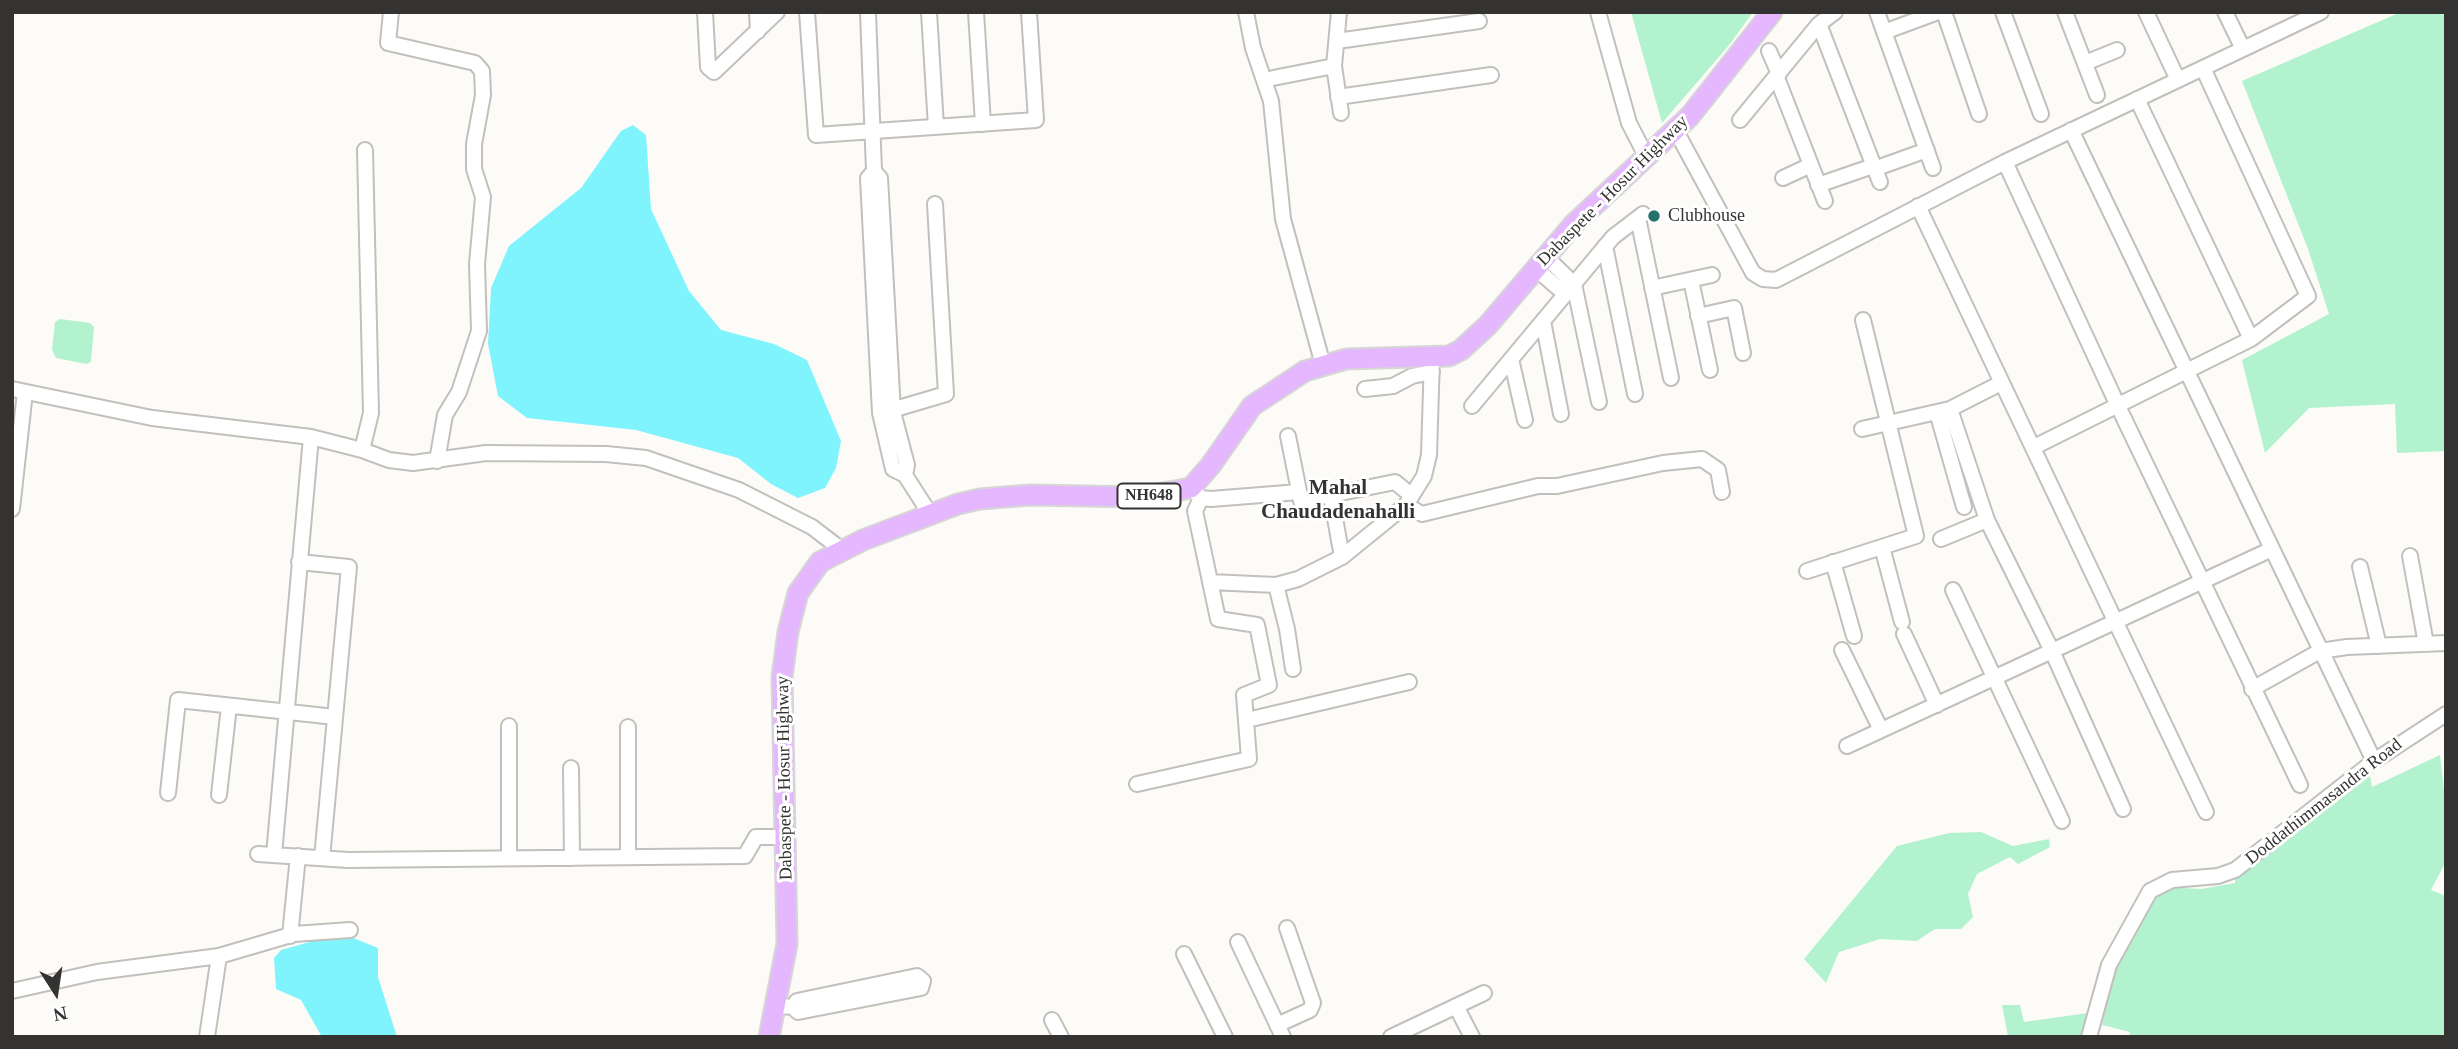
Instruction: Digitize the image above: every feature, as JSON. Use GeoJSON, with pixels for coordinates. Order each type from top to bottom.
{"type":"FeatureCollection","features":[{"type":"Feature","properties":{"kind":"highway","name":"Dabaspete - Hosur Highway"},"geometry":{"type":"LineString","coordinates":[[769,1037],[785,1006],[787,944],[780,717],[788,632],[798,593],[820,562],[842,550],[930,514],[958,504],[1006,495],[1141,497],[1196,493],[1206,472],[1252,406],[1293,379],[1323,365],[1346,359],[1432,364],[1449,356],[1474,341],[1574,224],[1676,131],[1707,97],[1772,12]]}},
{"type":"Feature","properties":{"kind":"street"},"geometry":{"type":"LineString","coordinates":[[391,12],[388,43],[475,63],[482,71],[483,95],[474,144],[474,169],[483,197],[477,264],[479,331],[459,391],[445,415],[437,461]]}},
{"type":"Feature","properties":{"kind":"street"},"geometry":{"type":"LineString","coordinates":[[705,12],[708,67],[711,72],[717,71],[777,12]]}},
{"type":"Feature","properties":{"kind":"street"},"geometry":{"type":"LineString","coordinates":[[757,12],[758,31]]}},
{"type":"Feature","properties":{"kind":"street"},"geometry":{"type":"LineString","coordinates":[[807,12],[816,135],[1036,120],[1029,12]]}},
{"type":"Feature","properties":{"kind":"street"},"geometry":{"type":"LineString","coordinates":[[868,12],[874,171],[880,178],[886,412],[907,465],[905,475],[930,514]]}},
{"type":"Feature","properties":{"kind":"street"},"geometry":{"type":"LineString","coordinates":[[929,12],[936,127]]}},
{"type":"Feature","properties":{"kind":"street"},"geometry":{"type":"LineString","coordinates":[[976,12],[983,124]]}},
{"type":"Feature","properties":{"kind":"street"},"geometry":{"type":"LineString","coordinates":[[1246,12],[1253,48],[1271,101],[1283,219],[1323,365]]}},
{"type":"Feature","properties":{"kind":"street"},"geometry":{"type":"LineString","coordinates":[[1339,12],[1334,66],[1341,113]]}},
{"type":"Feature","properties":{"kind":"street"},"geometry":{"type":"LineString","coordinates":[[1598,12],[1629,123],[1647,158]]}},
{"type":"Feature","properties":{"kind":"street"},"geometry":{"type":"LineString","coordinates":[[1740,120],[1819,24],[1835,12]]}},
{"type":"Feature","properties":{"kind":"street"},"geometry":{"type":"LineString","coordinates":[[1877,12],[1933,168]]}},
{"type":"Feature","properties":{"kind":"street"},"geometry":{"type":"LineString","coordinates":[[1884,32],[1938,12]]}},
{"type":"Feature","properties":{"kind":"street"},"geometry":{"type":"LineString","coordinates":[[1944,12],[1979,114]]}},
{"type":"Feature","properties":{"kind":"street"},"geometry":{"type":"LineString","coordinates":[[2003,12],[2042,114]]}},
{"type":"Feature","properties":{"kind":"street"},"geometry":{"type":"LineString","coordinates":[[2065,12],[2098,95]]}},
{"type":"Feature","properties":{"kind":"street"},"geometry":{"type":"LineString","coordinates":[[2146,12],[2178,80]]}},
{"type":"Feature","properties":{"kind":"street"},"geometry":{"type":"LineString","coordinates":[[2225,12],[2243,49]]}},
{"type":"Feature","properties":{"kind":"street"},"geometry":{"type":"LineString","coordinates":[[1676,131],[1753,273],[1763,279],[1776,280],[2005,162],[2312,14]]}},
{"type":"Feature","properties":{"kind":"street"},"geometry":{"type":"LineString","coordinates":[[1336,41],[1479,21]]}},
{"type":"Feature","properties":{"kind":"street"},"geometry":{"type":"LineString","coordinates":[[1819,24],[1876,172]]}},
{"type":"Feature","properties":{"kind":"street"},"geometry":{"type":"LineString","coordinates":[[2085,63],[2117,50]]}},
{"type":"Feature","properties":{"kind":"street"},"geometry":{"type":"LineString","coordinates":[[1769,51],[1825,201]]}},
{"type":"Feature","properties":{"kind":"street"},"geometry":{"type":"LineString","coordinates":[[1273,78],[1334,66]]}},
{"type":"Feature","properties":{"kind":"street"},"geometry":{"type":"LineString","coordinates":[[2034,447],[2251,340],[2308,296],[2203,68]]}},
{"type":"Feature","properties":{"kind":"street"},"geometry":{"type":"LineString","coordinates":[[1338,97],[1491,75]]}},
{"type":"Feature","properties":{"kind":"street"},"geometry":{"type":"LineString","coordinates":[[2137,99],[2251,340]]}},
{"type":"Feature","properties":{"kind":"street"},"geometry":{"type":"LineString","coordinates":[[2071,130],[2374,761]]}},
{"type":"Feature","properties":{"kind":"street"},"geometry":{"type":"LineString","coordinates":[[362,450],[371,414],[365,150]]}},
{"type":"Feature","properties":{"kind":"street"},"geometry":{"type":"LineString","coordinates":[[1818,184],[1876,172],[1927,150]]}},
{"type":"Feature","properties":{"kind":"street"},"geometry":{"type":"LineString","coordinates":[[2005,162],[2252,689],[2300,785]]}},
{"type":"Feature","properties":{"kind":"street"},"geometry":{"type":"LineString","coordinates":[[1783,178],[1811,165]]}},
{"type":"Feature","properties":{"kind":"street"},"geometry":{"type":"LineString","coordinates":[[886,412],[946,394],[935,204]]}},
{"type":"Feature","properties":{"kind":"street"},"geometry":{"type":"LineString","coordinates":[[1918,206],[2206,812]]}},
{"type":"Feature","properties":{"kind":"street"},"geometry":{"type":"LineString","coordinates":[[1472,406],[1605,246],[1640,216],[1671,378]]}},
{"type":"Feature","properties":{"kind":"street"},"geometry":{"type":"LineString","coordinates":[[1605,246],[1635,394]]}},
{"type":"Feature","properties":{"kind":"street"},"geometry":{"type":"LineString","coordinates":[[1540,262],[1569,289],[1599,402]]}},
{"type":"Feature","properties":{"kind":"street"},"geometry":{"type":"LineString","coordinates":[[1652,288],[1712,275]]}},
{"type":"Feature","properties":{"kind":"street"},"geometry":{"type":"LineString","coordinates":[[1691,280],[1710,370]]}},
{"type":"Feature","properties":{"kind":"street"},"geometry":{"type":"LineString","coordinates":[[1698,316],[1734,308],[1743,353]]}},
{"type":"Feature","properties":{"kind":"street"},"geometry":{"type":"LineString","coordinates":[[1807,571],[1916,536],[1863,320]]}},
{"type":"Feature","properties":{"kind":"street"},"geometry":{"type":"LineString","coordinates":[[1542,321],[1561,414]]}},
{"type":"Feature","properties":{"kind":"street"},"geometry":{"type":"LineString","coordinates":[[1511,359],[1525,420]]}},
{"type":"Feature","properties":{"kind":"street"},"geometry":{"type":"LineString","coordinates":[[1365,389],[1393,386],[1432,364]]}},
{"type":"Feature","properties":{"kind":"street"},"geometry":{"type":"LineString","coordinates":[[1210,582],[1276,585],[1298,579],[1342,557],[1408,500],[1424,476],[1429,455],[1432,364]]}},
{"type":"Feature","properties":{"kind":"street"},"geometry":{"type":"LineString","coordinates":[[1863,429],[1944,410],[2001,383]]}},
{"type":"Feature","properties":{"kind":"street"},"geometry":{"type":"LineString","coordinates":[[12,509],[19,391],[152,418],[311,437],[389,460],[437,461],[486,453],[606,454],[646,458],[739,490],[812,527],[842,550]]}},
{"type":"Feature","properties":{"kind":"street"},"geometry":{"type":"LineString","coordinates":[[1944,410],[1964,507]]}},
{"type":"Feature","properties":{"kind":"street"},"geometry":{"type":"LineString","coordinates":[[1944,410],[1987,520],[2052,651],[2123,809]]}},
{"type":"Feature","properties":{"kind":"street"},"geometry":{"type":"LineString","coordinates":[[1288,436],[1301,501],[1395,482],[1422,514],[1538,486],[1557,486],[1663,463],[1702,459],[1718,470],[1722,492]]}},
{"type":"Feature","properties":{"kind":"street"},"geometry":{"type":"LineString","coordinates":[[274,855],[311,437]]}},
{"type":"Feature","properties":{"kind":"street"},"geometry":{"type":"LineString","coordinates":[[1137,783],[1249,759],[1244,695],[1269,685],[1263,644],[1257,625],[1218,619],[1195,511],[1196,493],[1299,492]]}},
{"type":"Feature","properties":{"kind":"street"},"geometry":{"type":"LineString","coordinates":[[1331,496],[1342,557]]}},
{"type":"Feature","properties":{"kind":"street"},"geometry":{"type":"LineString","coordinates":[[1941,540],[1987,520]]}},
{"type":"Feature","properties":{"kind":"street"},"geometry":{"type":"LineString","coordinates":[[1882,547],[1903,628],[1937,705]]}},
{"type":"Feature","properties":{"kind":"street"},"geometry":{"type":"LineString","coordinates":[[1847,746],[2272,549]]}},
{"type":"Feature","properties":{"kind":"street"},"geometry":{"type":"LineString","coordinates":[[2410,556],[2426,644]]}},
{"type":"Feature","properties":{"kind":"street"},"geometry":{"type":"LineString","coordinates":[[299,562],[349,566],[322,858]]}},
{"type":"Feature","properties":{"kind":"street"},"geometry":{"type":"LineString","coordinates":[[1833,562],[1854,636]]}},
{"type":"Feature","properties":{"kind":"street"},"geometry":{"type":"LineString","coordinates":[[2360,567],[2379,646]]}},
{"type":"Feature","properties":{"kind":"street"},"geometry":{"type":"LineString","coordinates":[[1276,585],[1293,669]]}},
{"type":"Feature","properties":{"kind":"street"},"geometry":{"type":"LineString","coordinates":[[1953,590],[2062,821]]}},
{"type":"Feature","properties":{"kind":"street"},"geometry":{"type":"LineString","coordinates":[[2252,689],[2320,652],[2446,643]]}},
{"type":"Feature","properties":{"kind":"street"},"geometry":{"type":"LineString","coordinates":[[1842,650],[1881,730]]}},
{"type":"Feature","properties":{"kind":"street"},"geometry":{"type":"LineString","coordinates":[[1247,720],[1409,682]]}},
{"type":"Feature","properties":{"kind":"street"},"geometry":{"type":"LineString","coordinates":[[168,793],[178,700],[335,717]]}},
{"type":"Feature","properties":{"kind":"street"},"geometry":{"type":"LineString","coordinates":[[219,795],[229,706]]}},
{"type":"Feature","properties":{"kind":"street","name":"Doddathimmasandra Road"},"geometry":{"type":"LineString","coordinates":[[2089,1037],[2109,965],[2150,891],[2172,880],[2218,876],[2235,870],[2374,761],[2446,714]]}},
{"type":"Feature","properties":{"kind":"street"},"geometry":{"type":"LineString","coordinates":[[509,726],[509,858]]}},
{"type":"Feature","properties":{"kind":"street"},"geometry":{"type":"LineString","coordinates":[[628,727],[628,857]]}},
{"type":"Feature","properties":{"kind":"street"},"geometry":{"type":"LineString","coordinates":[[571,768],[572,858]]}},
{"type":"Feature","properties":{"kind":"street"},"geometry":{"type":"LineString","coordinates":[[258,854],[322,858],[745,856],[756,837],[784,837]]}},
{"type":"Feature","properties":{"kind":"street"},"geometry":{"type":"LineString","coordinates":[[290,936],[298,856]]}},
{"type":"Feature","properties":{"kind":"street"},"geometry":{"type":"LineString","coordinates":[[1238,942],[1280,1031],[1310,1010],[1313,1003],[1287,928]]}},
{"type":"Feature","properties":{"kind":"street"},"geometry":{"type":"LineString","coordinates":[[12,992],[97,972],[219,956],[290,936],[351,930]]}},
{"type":"Feature","properties":{"kind":"street"},"geometry":{"type":"LineString","coordinates":[[1184,954],[1225,1037]]}},
{"type":"Feature","properties":{"kind":"street"},"geometry":{"type":"LineString","coordinates":[[207,1037],[219,956]]}},
{"type":"Feature","properties":{"kind":"street"},"geometry":{"type":"LineString","coordinates":[[917,976],[923,981],[920,988],[798,1012],[785,1006],[797,1001],[917,976]]}},
{"type":"Feature","properties":{"kind":"street"},"geometry":{"type":"LineString","coordinates":[[1391,1037],[1406,1033],[1484,993]]}},
{"type":"Feature","properties":{"kind":"street"},"geometry":{"type":"LineString","coordinates":[[1456,1006],[1472,1037]]}},
{"type":"Feature","properties":{"kind":"street"},"geometry":{"type":"LineString","coordinates":[[1052,1020],[1061,1037]]}},
{"type":"Feature","properties":{"kind":"green space"},"geometry":{"type":"Polygon","coordinates":[[[1631,12],[1753,12],[1730,44],[1662,123],[1631,12]]]}},
{"type":"Feature","properties":{"kind":"green space"},"geometry":{"type":"Polygon","coordinates":[[[2401,12],[2446,12],[2446,451],[2397,453],[2395,404],[2309,408],[2265,453],[2242,360],[2329,314],[2308,249],[2242,81],[2401,12]]]}},
{"type":"Feature","properties":{"kind":"green space"},"geometry":{"type":"Polygon","coordinates":[[[60,319],[90,323],[94,327],[91,362],[87,364],[56,358],[52,350],[55,322],[60,319]]]}},
{"type":"Feature","properties":{"kind":"green space"},"geometry":{"type":"Polygon","coordinates":[[[2440,755],[2446,806],[2446,861],[2431,890],[2446,896],[2446,1037],[2129,1037],[2130,1032],[2102,1025],[2115,964],[2150,904],[2167,887],[2201,889],[2235,883],[2235,878],[2308,820],[2370,776],[2372,787],[2440,755]]]}},
{"type":"Feature","properties":{"kind":"green space"},"geometry":{"type":"Polygon","coordinates":[[[1981,832],[2013,846],[2049,839],[2050,847],[2018,864],[2010,857],[1977,874],[1968,894],[1973,917],[1961,929],[1935,929],[1917,941],[1880,939],[1839,952],[1826,983],[1804,959],[1897,846],[1949,833],[1981,832]]]}},
{"type":"Feature","properties":{"kind":"green space"},"geometry":{"type":"Polygon","coordinates":[[[2002,1005],[2020,1005],[2024,1022],[2088,1013],[2082,1037],[2008,1037],[2002,1005]]]}},
{"type":"Feature","properties":{"kind":"water"},"geometry":{"type":"Polygon","coordinates":[[[633,125],[646,135],[651,209],[689,291],[721,330],[774,344],[807,360],[841,441],[836,468],[825,488],[798,498],[771,484],[738,458],[636,430],[527,418],[498,396],[488,344],[491,288],[509,246],[581,188],[621,131],[633,125]]]}},
{"type":"Feature","properties":{"kind":"water"},"geometry":{"type":"Polygon","coordinates":[[[346,935],[378,948],[378,977],[397,1037],[322,1037],[301,1000],[276,989],[274,958],[281,950],[331,936],[346,935]]]}},
{"type":"Feature","properties":{"kind":"place","name":"Clubhouse"},"geometry":{"type":"Point","coordinates":[1654,216]}},
{"type":"Feature","properties":{"kind":"district","name":"Mahal Chaudadenahalli"},"geometry":{"type":"Point","coordinates":[1338,501]}}]}
